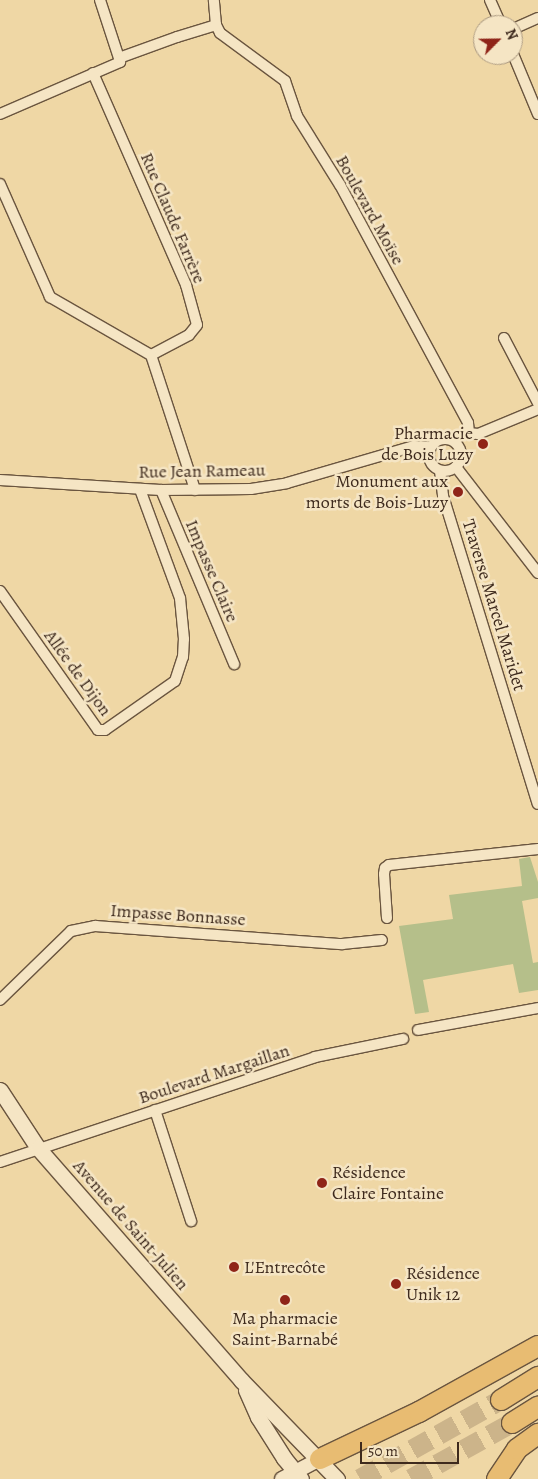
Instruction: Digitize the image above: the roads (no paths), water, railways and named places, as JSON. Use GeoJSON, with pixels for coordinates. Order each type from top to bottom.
{"type":"FeatureCollection","features":[{"type":"Feature","properties":{"kind":"highway"},"geometry":{"type":"LineString","coordinates":[[320,1459],[419,1412],[538,1346]]}},
{"type":"Feature","properties":{"kind":"highway"},"geometry":{"type":"LineString","coordinates":[[500,1400],[538,1378]]}},
{"type":"Feature","properties":{"kind":"highway"},"geometry":{"type":"LineString","coordinates":[[512,1422],[538,1407]]}},
{"type":"Feature","properties":{"kind":"highway"},"geometry":{"type":"LineString","coordinates":[[497,1479],[518,1449],[538,1434]]}},
{"type":"Feature","properties":{"kind":"main road","name":"Avenue de Saint-Julien"},"geometry":{"type":"LineString","coordinates":[[0,1090],[38,1148],[241,1380],[320,1459],[337,1479]]}},
{"type":"Feature","properties":{"kind":"main road","name":"Avenue de Saint-Julien"},"geometry":{"type":"LineString","coordinates":[[241,1380],[258,1417],[293,1477]]}},
{"type":"Feature","properties":{"kind":"street"},"geometry":{"type":"LineString","coordinates":[[0,114],[120,62],[100,0]]}},
{"type":"Feature","properties":{"kind":"street"},"geometry":{"type":"LineString","coordinates":[[119,58],[216,25],[214,0]]}},
{"type":"Feature","properties":{"kind":"street"},"geometry":{"type":"LineString","coordinates":[[490,0],[497,15]]}},
{"type":"Feature","properties":{"kind":"street"},"geometry":{"type":"LineString","coordinates":[[523,25],[538,18]]}},
{"type":"Feature","properties":{"kind":"street","name":"Boulevard Moïse"},"geometry":{"type":"LineString","coordinates":[[216,25],[220,33],[285,81],[297,116],[340,185],[468,423],[469,433]]}},
{"type":"Feature","properties":{"kind":"street"},"geometry":{"type":"LineString","coordinates":[[518,65],[538,114]]}},
{"type":"Feature","properties":{"kind":"street","name":"Rue Claude Farrère"},"geometry":{"type":"LineString","coordinates":[[93,73],[186,284],[197,324],[189,335],[151,355]]}},
{"type":"Feature","properties":{"kind":"street"},"geometry":{"type":"LineString","coordinates":[[0,184],[50,297],[151,355],[196,490]]}},
{"type":"Feature","properties":{"kind":"street"},"geometry":{"type":"LineString","coordinates":[[504,338],[538,403]]}},
{"type":"Feature","properties":{"kind":"street"},"geometry":{"type":"LineString","coordinates":[[449,439],[457,444],[461,452],[461,460],[456,468],[446,472],[440,471],[429,461],[430,447],[435,441],[469,433],[478,434],[538,409]]}},
{"type":"Feature","properties":{"kind":"street","name":"Rue Jean Rameau"},"geometry":{"type":"LineString","coordinates":[[0,480],[161,490],[251,489],[287,483],[373,456],[414,446],[430,447]]}},
{"type":"Feature","properties":{"kind":"street"},"geometry":{"type":"LineString","coordinates":[[456,468],[538,573]]}},
{"type":"Feature","properties":{"kind":"street","name":"Traverse Marcel Maridet"},"geometry":{"type":"LineString","coordinates":[[440,471],[443,496],[538,804]]}},
{"type":"Feature","properties":{"kind":"street","name":"Allée de Dijon"},"geometry":{"type":"LineString","coordinates":[[0,592],[98,730],[105,730],[175,682],[183,657],[184,639],[180,598],[140,489]]}},
{"type":"Feature","properties":{"kind":"street","name":"Impasse Claire"},"geometry":{"type":"LineString","coordinates":[[161,490],[234,664]]}},
{"type":"Feature","properties":{"kind":"street"},"geometry":{"type":"LineString","coordinates":[[387,918],[384,874],[389,866],[538,849]]}},
{"type":"Feature","properties":{"kind":"street","name":"Impasse Bonnasse"},"geometry":{"type":"LineString","coordinates":[[0,1000],[71,932],[95,926],[342,944],[382,940]]}},
{"type":"Feature","properties":{"kind":"street"},"geometry":{"type":"LineString","coordinates":[[418,1030],[538,1008]]}},
{"type":"Feature","properties":{"kind":"street","name":"Boulevard Margaillan"},"geometry":{"type":"LineString","coordinates":[[0,1162],[315,1057],[404,1039]]}},
{"type":"Feature","properties":{"kind":"street"},"geometry":{"type":"LineString","coordinates":[[155,1110],[191,1221]]}},
{"type":"Feature","properties":{"kind":"street"},"geometry":{"type":"LineString","coordinates":[[293,1477],[320,1459]]}},
{"type":"Feature","properties":{"kind":"tunnel"},"geometry":{"type":"LineString","coordinates":[[360,1479],[501,1400]]}},
{"type":"Feature","properties":{"kind":"tunnel"},"geometry":{"type":"LineString","coordinates":[[411,1479],[512,1423]]}},
{"type":"Feature","properties":{"kind":"place","name":"Pharmacie de Bois Luzy"},"geometry":{"type":"Point","coordinates":[483,444]}},
{"type":"Feature","properties":{"kind":"place","name":"Monument aux morts de Bois-Luzy"},"geometry":{"type":"Point","coordinates":[458,492]}},
{"type":"Feature","properties":{"kind":"place","name":"Résidence Claire Fontaine"},"geometry":{"type":"Point","coordinates":[322,1183]}},
{"type":"Feature","properties":{"kind":"place","name":"L'Entrecôte"},"geometry":{"type":"Point","coordinates":[234,1267]}},
{"type":"Feature","properties":{"kind":"place","name":"Résidence Unik 12"},"geometry":{"type":"Point","coordinates":[396,1284]}},
{"type":"Feature","properties":{"kind":"place","name":"Ma pharmacie Saint-Barnabé"},"geometry":{"type":"Point","coordinates":[285,1300]}}]}
